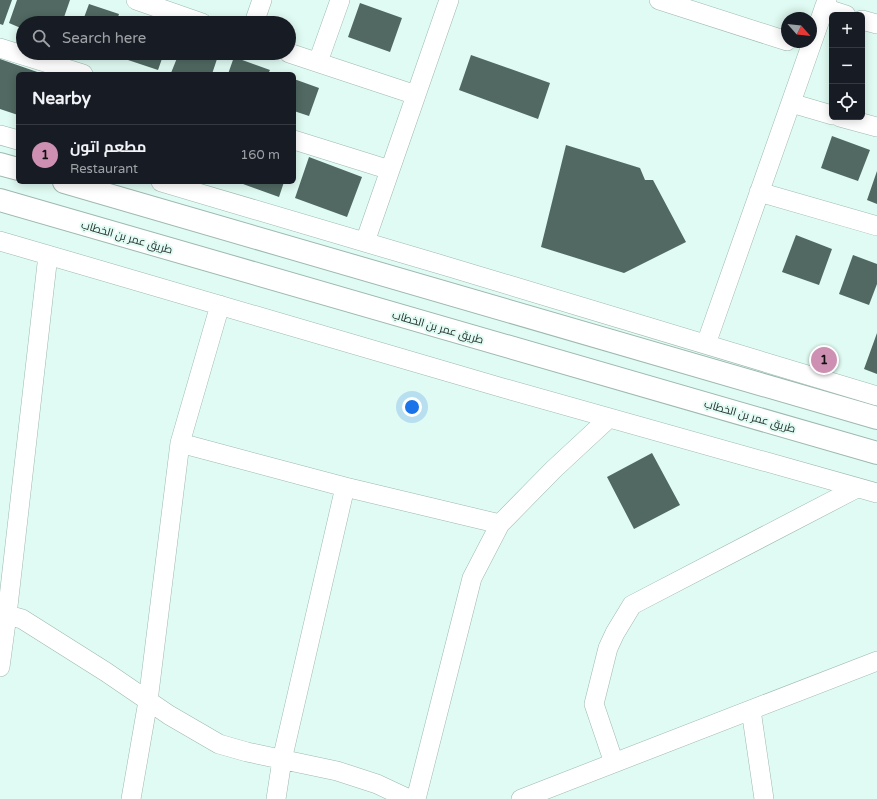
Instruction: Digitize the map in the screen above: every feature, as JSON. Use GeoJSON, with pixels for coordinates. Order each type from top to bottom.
{"type":"FeatureCollection","features":[{"type":"Feature","properties":{"kind":"main road"},"geometry":{"type":"LineString","coordinates":[[0,164],[16,168]]}},
{"type":"Feature","properties":{"kind":"main road"},"geometry":{"type":"LineString","coordinates":[[71,184],[877,418]]}},
{"type":"Feature","properties":{"kind":"main road","name":"طريق عمر بن الخطاب"},"geometry":{"type":"LineString","coordinates":[[0,200],[877,453]]}},
{"type":"Feature","properties":{"kind":"street"},"geometry":{"type":"LineString","coordinates":[[136,0],[182,16]]}},
{"type":"Feature","properties":{"kind":"street"},"geometry":{"type":"LineString","coordinates":[[256,16],[262,0]]}},
{"type":"Feature","properties":{"kind":"street"},"geometry":{"type":"LineString","coordinates":[[318,62],[340,0]]}},
{"type":"Feature","properties":{"kind":"street"},"geometry":{"type":"LineString","coordinates":[[365,242],[450,0]]}},
{"type":"Feature","properties":{"kind":"street"},"geometry":{"type":"LineString","coordinates":[[658,0],[781,40]]}},
{"type":"Feature","properties":{"kind":"street"},"geometry":{"type":"LineString","coordinates":[[706,344],[825,4],[840,12]]}},
{"type":"Feature","properties":{"kind":"street"},"geometry":{"type":"LineString","coordinates":[[865,21],[877,24]]}},
{"type":"Feature","properties":{"kind":"street"},"geometry":{"type":"LineString","coordinates":[[0,48],[16,53]]}},
{"type":"Feature","properties":{"kind":"street"},"geometry":{"type":"LineString","coordinates":[[296,54],[416,95]]}},
{"type":"Feature","properties":{"kind":"street"},"geometry":{"type":"LineString","coordinates":[[38,60],[77,72]]}},
{"type":"Feature","properties":{"kind":"street"},"geometry":{"type":"LineString","coordinates":[[791,103],[829,114]]}},
{"type":"Feature","properties":{"kind":"street"},"geometry":{"type":"LineString","coordinates":[[851,120],[877,127]]}},
{"type":"Feature","properties":{"kind":"street"},"geometry":{"type":"LineString","coordinates":[[0,135],[16,139]]}},
{"type":"Feature","properties":{"kind":"street"},"geometry":{"type":"LineString","coordinates":[[296,141],[390,170]]}},
{"type":"Feature","properties":{"kind":"street"},"geometry":{"type":"LineString","coordinates":[[168,184],[607,314],[877,396]]}},
{"type":"Feature","properties":{"kind":"street"},"geometry":{"type":"LineString","coordinates":[[760,192],[877,226]]}},
{"type":"Feature","properties":{"kind":"street"},"geometry":{"type":"LineString","coordinates":[[0,241],[609,418],[877,493]]}},
{"type":"Feature","properties":{"kind":"street"},"geometry":{"type":"LineString","coordinates":[[0,667],[4,614],[48,255]]}},
{"type":"Feature","properties":{"kind":"street"},"geometry":{"type":"LineString","coordinates":[[131,799],[148,700],[180,443],[220,305]]}},
{"type":"Feature","properties":{"kind":"street"},"geometry":{"type":"LineString","coordinates":[[568,328],[607,314]]}},
{"type":"Feature","properties":{"kind":"street"},"geometry":{"type":"LineString","coordinates":[[416,799],[472,578],[500,524],[554,469],[609,418]]}},
{"type":"Feature","properties":{"kind":"street"},"geometry":{"type":"LineString","coordinates":[[180,443],[345,487],[500,524]]}},
{"type":"Feature","properties":{"kind":"street"},"geometry":{"type":"LineString","coordinates":[[276,799],[282,760],[345,487]]}},
{"type":"Feature","properties":{"kind":"street"},"geometry":{"type":"LineString","coordinates":[[614,763],[594,704],[608,648],[632,605],[857,488]]}},
{"type":"Feature","properties":{"kind":"street"},"geometry":{"type":"LineString","coordinates":[[4,614],[22,619],[106,672],[169,715],[219,744],[247,752],[337,772],[377,784],[409,799]]}},
{"type":"Feature","properties":{"kind":"street"},"geometry":{"type":"LineString","coordinates":[[521,799],[877,661]]}},
{"type":"Feature","properties":{"kind":"street"},"geometry":{"type":"LineString","coordinates":[[750,710],[764,799]]}},
{"type":"Feature","properties":{"kind":"building"},"geometry":{"type":"Polygon","coordinates":[[[0,0],[12,0],[3,25],[0,24],[0,0]]]}},
{"type":"Feature","properties":{"kind":"building"},"geometry":{"type":"Polygon","coordinates":[[[17,0],[70,0],[64,16],[16,16],[16,26],[9,23],[17,0]]]}},
{"type":"Feature","properties":{"kind":"building"},"geometry":{"type":"Polygon","coordinates":[[[360,3],[402,18],[390,52],[348,37],[360,3]]]}},
{"type":"Feature","properties":{"kind":"building"},"geometry":{"type":"Polygon","coordinates":[[[89,4],[119,14],[118,16],[85,16],[89,4]]]}},
{"type":"Feature","properties":{"kind":"building"},"geometry":{"type":"Polygon","coordinates":[[[471,55],[550,83],[538,119],[459,90],[471,55]]]}},
{"type":"Feature","properties":{"kind":"building"},"geometry":{"type":"Polygon","coordinates":[[[0,59],[37,72],[16,72],[16,114],[0,109],[0,59]]]}},
{"type":"Feature","properties":{"kind":"building"},"geometry":{"type":"Polygon","coordinates":[[[128,60],[162,60],[158,70],[128,60]]]}},
{"type":"Feature","properties":{"kind":"building"},"geometry":{"type":"Polygon","coordinates":[[[176,60],[217,60],[213,72],[171,72],[176,60]]]}},
{"type":"Feature","properties":{"kind":"building"},"geometry":{"type":"Polygon","coordinates":[[[233,60],[242,60],[270,70],[269,72],[229,72],[233,60]]]}},
{"type":"Feature","properties":{"kind":"building"},"geometry":{"type":"Polygon","coordinates":[[[296,80],[319,88],[309,116],[296,112],[296,80]]]}},
{"type":"Feature","properties":{"kind":"building"},"geometry":{"type":"Polygon","coordinates":[[[832,136],[870,150],[858,181],[821,168],[832,136]]]}},
{"type":"Feature","properties":{"kind":"building"},"geometry":{"type":"Polygon","coordinates":[[[566,145],[640,168],[645,180],[653,180],[686,242],[624,273],[541,247],[566,145]]]}},
{"type":"Feature","properties":{"kind":"building"},"geometry":{"type":"Polygon","coordinates":[[[309,157],[362,177],[347,217],[295,198],[309,157]]]}},
{"type":"Feature","properties":{"kind":"building"},"geometry":{"type":"Polygon","coordinates":[[[877,171],[877,204],[867,200],[877,171]]]}},
{"type":"Feature","properties":{"kind":"building"},"geometry":{"type":"Polygon","coordinates":[[[243,184],[283,184],[279,197],[243,184]]]}},
{"type":"Feature","properties":{"kind":"building"},"geometry":{"type":"Polygon","coordinates":[[[796,235],[832,249],[819,285],[782,272],[796,235]]]}},
{"type":"Feature","properties":{"kind":"building"},"geometry":{"type":"Polygon","coordinates":[[[853,255],[877,264],[877,284],[869,305],[839,294],[853,255]]]}},
{"type":"Feature","properties":{"kind":"building"},"geometry":{"type":"Polygon","coordinates":[[[877,333],[877,374],[864,369],[877,333]]]}},
{"type":"Feature","properties":{"kind":"building"},"geometry":{"type":"Polygon","coordinates":[[[652,453],[680,505],[634,529],[607,477],[652,453]]]}},
{"type":"Feature","properties":{"kind":"place","name":"مطعم اتون"},"geometry":{"type":"Point","coordinates":[824,360]}}]}
